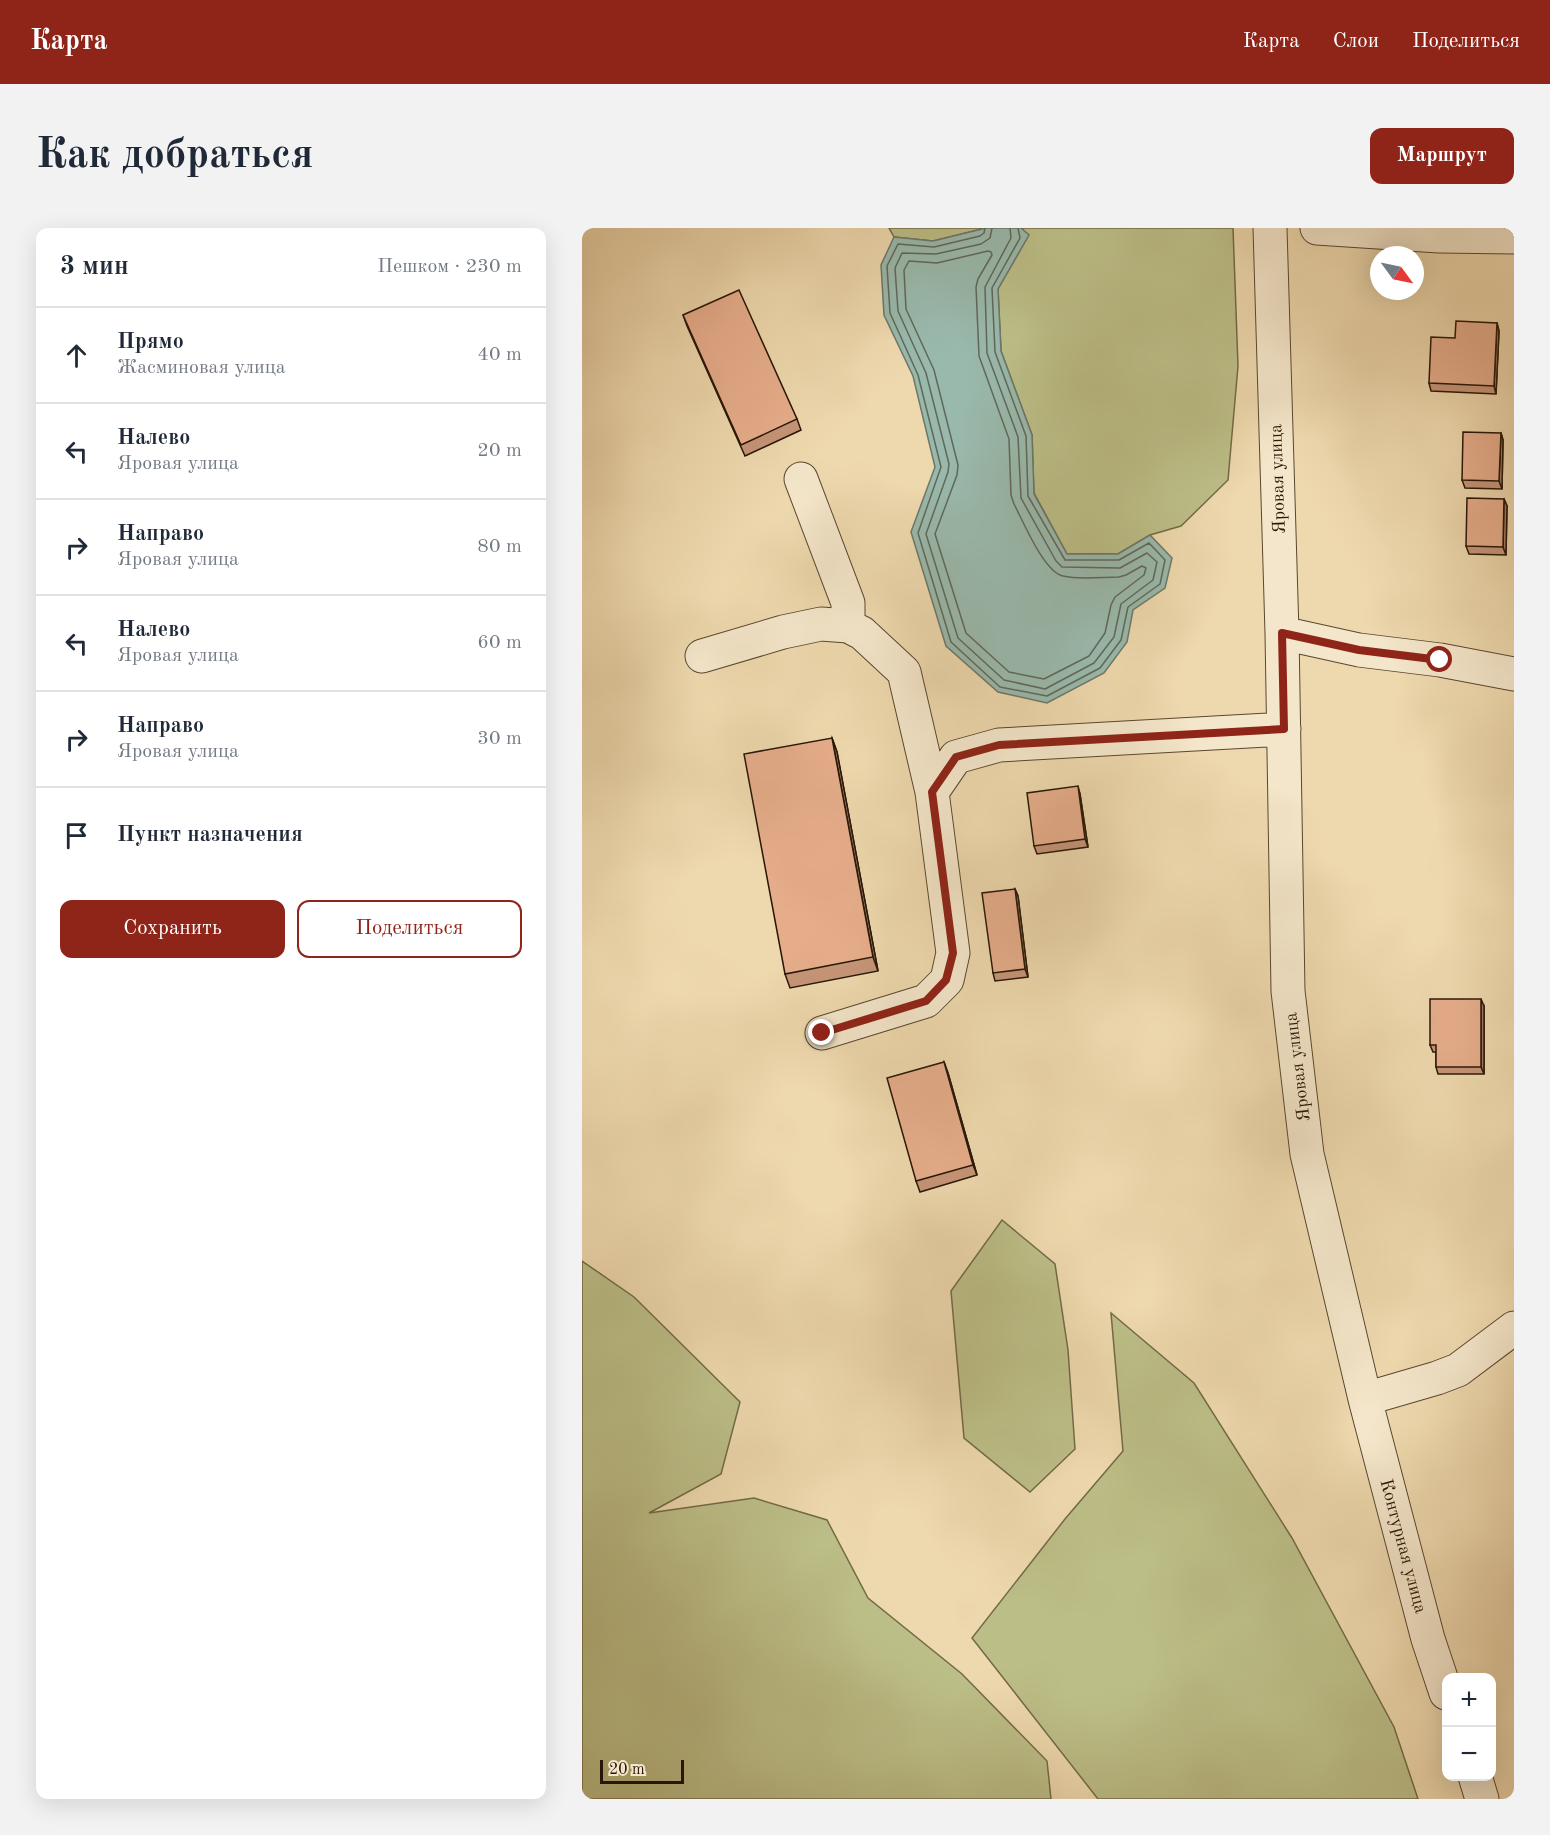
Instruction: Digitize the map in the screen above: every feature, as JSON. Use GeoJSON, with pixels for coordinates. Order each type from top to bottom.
{"type":"FeatureCollection","features":[{"type":"Feature","properties":{"kind":"street","name":"Яровая улица"},"geometry":{"type":"LineString","coordinates":[[1270,228],[1282,633],[1288,991],[1307,1154],[1365,1399]]}},
{"type":"Feature","properties":{"kind":"street"},"geometry":{"type":"LineString","coordinates":[[1317,228],[1439,236],[1514,237]]}},
{"type":"Feature","properties":{"kind":"street"},"geometry":{"type":"LineString","coordinates":[[801,479],[848,603],[848,626]]}},
{"type":"Feature","properties":{"kind":"street"},"geometry":{"type":"LineString","coordinates":[[702,656],[783,632],[821,624],[848,626],[862,633],[904,672],[932,792],[953,953],[946,980],[926,1001],[822,1033]]}},
{"type":"Feature","properties":{"kind":"street"},"geometry":{"type":"LineString","coordinates":[[1282,633],[1359,650],[1451,662],[1514,674]]}},
{"type":"Feature","properties":{"kind":"street"},"geometry":{"type":"LineString","coordinates":[[932,792],[956,757],[999,745],[1284,729]]}},
{"type":"Feature","properties":{"kind":"street"},"geometry":{"type":"LineString","coordinates":[[1365,1399],[1458,1370],[1514,1328]]}},
{"type":"Feature","properties":{"kind":"street","name":"Контурная улица"},"geometry":{"type":"LineString","coordinates":[[1365,1399],[1428,1639],[1442,1681]]}},
{"type":"Feature","properties":{"kind":"street"},"geometry":{"type":"LineString","coordinates":[[1477,1781],[1482,1799]]}},
{"type":"Feature","properties":{"kind":"green space"},"geometry":{"type":"Polygon","coordinates":[[[889,228],[986,228],[933,241],[894,237],[889,228]]]}},
{"type":"Feature","properties":{"kind":"green space"},"geometry":{"type":"Polygon","coordinates":[[[1021,228],[1233,228],[1238,366],[1228,480],[1181,526],[1150,535],[1118,554],[1067,554],[1034,493],[1032,435],[1001,351],[998,289],[1028,236],[1021,228]]]}},
{"type":"Feature","properties":{"kind":"green space"},"geometry":{"type":"Polygon","coordinates":[[[1002,1220],[1055,1264],[1068,1350],[1075,1449],[1030,1492],[964,1438],[951,1291],[1002,1220]]]}},
{"type":"Feature","properties":{"kind":"green space"},"geometry":{"type":"Polygon","coordinates":[[[582,1261],[634,1297],[740,1402],[721,1474],[649,1513],[754,1498],[827,1520],[868,1598],[962,1674],[1047,1761],[1051,1799],[582,1799],[582,1261]]]}},
{"type":"Feature","properties":{"kind":"green space"},"geometry":{"type":"Polygon","coordinates":[[[1111,1313],[1194,1383],[1292,1538],[1394,1727],[1418,1799],[1098,1799],[972,1638],[1065,1519],[1123,1451],[1111,1313]]]}},
{"type":"Feature","properties":{"kind":"water"},"geometry":{"type":"Polygon","coordinates":[[[986,228],[1021,228],[1029,235],[998,289],[1001,351],[1032,435],[1034,494],[1067,554],[1118,554],[1150,535],[1172,558],[1165,588],[1133,610],[1127,642],[1104,673],[1047,703],[998,692],[946,646],[911,532],[935,467],[913,376],[884,315],[881,265],[894,237],[933,241],[986,228]]]}},
{"type":"Feature","properties":{"kind":"building"},"geometry":{"type":"Polygon","coordinates":[[[739,290],[797,419],[741,445],[683,315],[739,290]]]}},
{"type":"Feature","properties":{"kind":"building"},"geometry":{"type":"Polygon","coordinates":[[[1456,321],[1497,323],[1494,386],[1429,383],[1431,337],[1455,338],[1456,321]]]}},
{"type":"Feature","properties":{"kind":"building"},"geometry":{"type":"Polygon","coordinates":[[[1463,432],[1501,433],[1499,481],[1462,480],[1463,432]]]}},
{"type":"Feature","properties":{"kind":"building"},"geometry":{"type":"Polygon","coordinates":[[[1467,498],[1504,499],[1503,547],[1466,546],[1467,498]]]}},
{"type":"Feature","properties":{"kind":"building"},"geometry":{"type":"Polygon","coordinates":[[[832,738],[873,957],[785,974],[744,754],[832,738]]]}},
{"type":"Feature","properties":{"kind":"building"},"geometry":{"type":"Polygon","coordinates":[[[1078,786],[1085,839],[1034,846],[1027,793],[1078,786]]]}},
{"type":"Feature","properties":{"kind":"building"},"geometry":{"type":"Polygon","coordinates":[[[1015,889],[1025,969],[993,973],[982,893],[1015,889]]]}},
{"type":"Feature","properties":{"kind":"building"},"geometry":{"type":"Polygon","coordinates":[[[1430,999],[1481,999],[1481,1067],[1436,1067],[1436,1045],[1430,1045],[1430,999]]]}},
{"type":"Feature","properties":{"kind":"building"},"geometry":{"type":"Polygon","coordinates":[[[944,1062],[973,1165],[916,1181],[887,1078],[944,1062]]]}},
{"type":"Feature","properties":{"kind":"route"},"geometry":{"type":"LineString","coordinates":[[822,1033],[926,1001],[946,980],[953,953],[932,792],[956,757],[999,745],[1284,729],[1282,633],[1359,650],[1440,660]]}}]}
